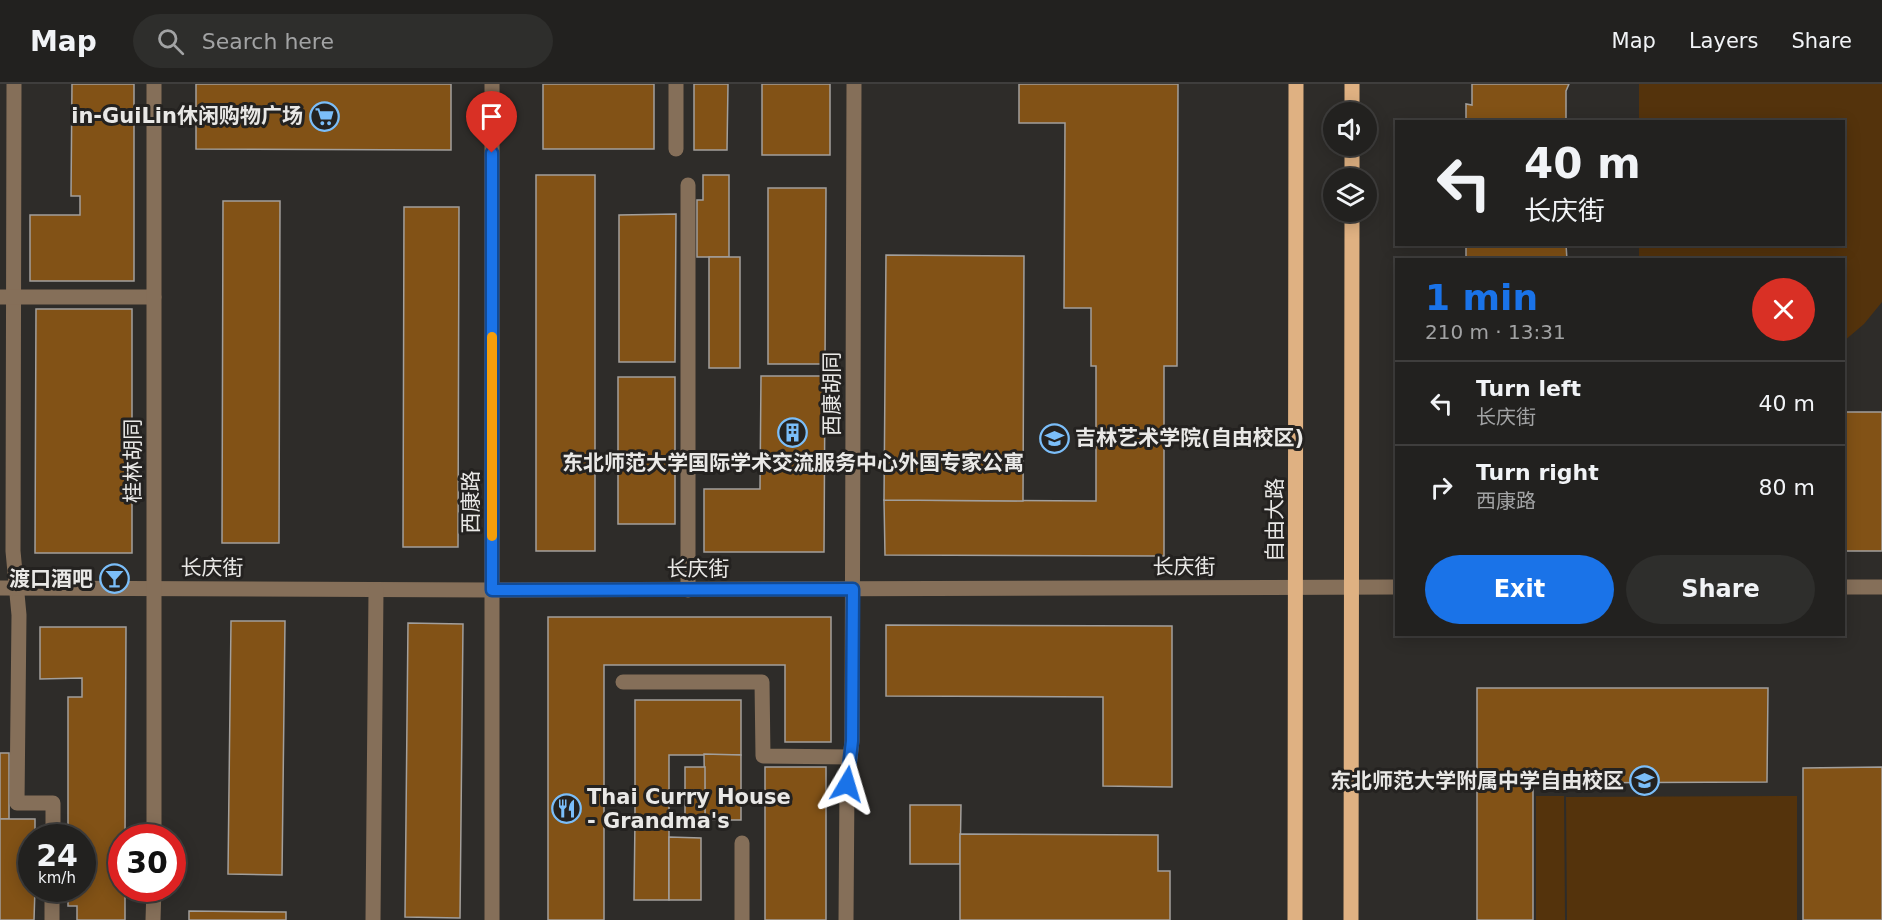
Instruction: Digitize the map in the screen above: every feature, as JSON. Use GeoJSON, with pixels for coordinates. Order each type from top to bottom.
{"type":"FeatureCollection","features":[{"type":"Feature","properties":{"kind":"main road","name":"自由大路"},"geometry":{"type":"LineString","coordinates":[[1295,920],[1296,84]]}},
{"type":"Feature","properties":{"kind":"main road"},"geometry":{"type":"LineString","coordinates":[[1352,84],[1352,102]]}},
{"type":"Feature","properties":{"kind":"main road"},"geometry":{"type":"LineString","coordinates":[[1351,920],[1352,222]]}},
{"type":"Feature","properties":{"kind":"street"},"geometry":{"type":"LineString","coordinates":[[14,84],[7,297],[13,551],[19,615],[17,803],[53,803],[53,824]]}},
{"type":"Feature","properties":{"kind":"street","name":"桂林胡同"},"geometry":{"type":"LineString","coordinates":[[154,84],[154,824]]}},
{"type":"Feature","properties":{"kind":"street","name":"西康路"},"geometry":{"type":"LineString","coordinates":[[492,84],[492,920]]}},
{"type":"Feature","properties":{"kind":"street"},"geometry":{"type":"LineString","coordinates":[[676,84],[676,149]]}},
{"type":"Feature","properties":{"kind":"street","name":"西康胡同"},"geometry":{"type":"LineString","coordinates":[[846,920],[847,784],[852,741],[854,84]]}},
{"type":"Feature","properties":{"kind":"street"},"geometry":{"type":"LineString","coordinates":[[688,186],[688,590]]}},
{"type":"Feature","properties":{"kind":"street"},"geometry":{"type":"LineString","coordinates":[[7,297],[154,297]]}},
{"type":"Feature","properties":{"kind":"street","name":"长庆街"},"geometry":{"type":"LineString","coordinates":[[0,588],[688,590],[1395,587]]}},
{"type":"Feature","properties":{"kind":"street"},"geometry":{"type":"LineString","coordinates":[[1845,587],[1882,587]]}},
{"type":"Feature","properties":{"kind":"street"},"geometry":{"type":"LineString","coordinates":[[373,920],[376,590]]}},
{"type":"Feature","properties":{"kind":"street"},"geometry":{"type":"LineString","coordinates":[[623,682],[762,682],[763,756],[850,757]]}},
{"type":"Feature","properties":{"kind":"street"},"geometry":{"type":"LineString","coordinates":[[742,843],[742,920]]}},
{"type":"Feature","properties":{"kind":"street"},"geometry":{"type":"LineString","coordinates":[[52,902],[52,920]]}},
{"type":"Feature","properties":{"kind":"street"},"geometry":{"type":"LineString","coordinates":[[153,920],[154,902]]}},
{"type":"Feature","properties":{"kind":"shaded area"},"geometry":{"type":"Polygon","coordinates":[[[1639,84],[1882,84],[1882,302],[1864,324],[1845,340],[1845,258],[1639,258],[1639,246],[1845,246],[1845,120],[1639,120],[1639,84]]]}},
{"type":"Feature","properties":{"kind":"shaded area"},"geometry":{"type":"Polygon","coordinates":[[[1536,796],[1564,796],[1565,920],[1536,920],[1536,796]]]}},
{"type":"Feature","properties":{"kind":"shaded area"},"geometry":{"type":"Polygon","coordinates":[[[1797,796],[1797,920],[1567,920],[1566,797],[1797,796]]]}},
{"type":"Feature","properties":{"kind":"building"},"geometry":{"type":"Polygon","coordinates":[[[72,84],[134,84],[134,281],[30,281],[30,215],[80,215],[80,196],[71,196],[72,84]]]}},
{"type":"Feature","properties":{"kind":"building","name":"in-GuiLin休闲购物广场"},"geometry":{"type":"Polygon","coordinates":[[[196,84],[451,84],[451,150],[196,149],[196,84]]]}},
{"type":"Feature","properties":{"kind":"building"},"geometry":{"type":"Polygon","coordinates":[[[543,84],[654,84],[654,149],[543,149],[543,84]]]}},
{"type":"Feature","properties":{"kind":"building"},"geometry":{"type":"Polygon","coordinates":[[[694,84],[728,84],[727,150],[694,150],[694,84]]]}},
{"type":"Feature","properties":{"kind":"building"},"geometry":{"type":"Polygon","coordinates":[[[762,84],[830,84],[830,155],[762,155],[762,84]]]}},
{"type":"Feature","properties":{"kind":"building"},"geometry":{"type":"Polygon","coordinates":[[[1019,84],[1178,84],[1177,366],[1164,366],[1164,556],[885,555],[884,500],[1096,501],[1096,366],[1091,366],[1091,308],[1064,308],[1065,123],[1019,123],[1019,84]]]}},
{"type":"Feature","properties":{"kind":"building"},"geometry":{"type":"Polygon","coordinates":[[[1472,84],[1569,84],[1566,91],[1566,120],[1466,120],[1466,104],[1472,105],[1472,84]]]}},
{"type":"Feature","properties":{"kind":"building"},"geometry":{"type":"Polygon","coordinates":[[[536,175],[595,175],[595,551],[536,551],[536,175]]]}},
{"type":"Feature","properties":{"kind":"building"},"geometry":{"type":"Polygon","coordinates":[[[703,175],[729,175],[729,257],[697,257],[697,200],[703,200],[703,175]]]}},
{"type":"Feature","properties":{"kind":"building"},"geometry":{"type":"Polygon","coordinates":[[[768,188],[826,188],[825,364],[768,364],[768,188]]]}},
{"type":"Feature","properties":{"kind":"building"},"geometry":{"type":"Polygon","coordinates":[[[223,201],[280,201],[279,543],[222,543],[223,201]]]}},
{"type":"Feature","properties":{"kind":"building"},"geometry":{"type":"Polygon","coordinates":[[[404,207],[459,207],[458,547],[403,547],[404,207]]]}},
{"type":"Feature","properties":{"kind":"building"},"geometry":{"type":"Polygon","coordinates":[[[676,214],[675,362],[619,362],[619,215],[676,214]]]}},
{"type":"Feature","properties":{"kind":"building"},"geometry":{"type":"Polygon","coordinates":[[[1466,246],[1566,246],[1567,258],[1466,258],[1466,246]]]}},
{"type":"Feature","properties":{"kind":"building"},"geometry":{"type":"Polygon","coordinates":[[[886,255],[1024,256],[1023,501],[884,500],[886,255]]]}},
{"type":"Feature","properties":{"kind":"building"},"geometry":{"type":"Polygon","coordinates":[[[709,257],[740,257],[740,368],[709,368],[709,257]]]}},
{"type":"Feature","properties":{"kind":"building"},"geometry":{"type":"Polygon","coordinates":[[[36,309],[132,309],[132,553],[35,553],[36,309]]]}},
{"type":"Feature","properties":{"kind":"building","name":"东北师范大学国际学术交流服务中心外国专家公寓"},"geometry":{"type":"Polygon","coordinates":[[[761,376],[825,376],[824,552],[704,552],[704,489],[760,489],[761,376]]]}},
{"type":"Feature","properties":{"kind":"building"},"geometry":{"type":"Polygon","coordinates":[[[618,377],[675,377],[675,524],[618,524],[618,377]]]}},
{"type":"Feature","properties":{"kind":"building"},"geometry":{"type":"Polygon","coordinates":[[[1845,412],[1882,412],[1882,551],[1845,551],[1845,412]]]}},
{"type":"Feature","properties":{"kind":"building"},"geometry":{"type":"Polygon","coordinates":[[[548,617],[831,617],[831,742],[785,742],[785,665],[604,665],[604,920],[548,920],[548,617]]]}},
{"type":"Feature","properties":{"kind":"building"},"geometry":{"type":"Polygon","coordinates":[[[231,621],[285,621],[282,875],[228,874],[231,621]]]}},
{"type":"Feature","properties":{"kind":"building"},"geometry":{"type":"Polygon","coordinates":[[[408,623],[463,624],[460,918],[405,917],[408,623]]]}},
{"type":"Feature","properties":{"kind":"building"},"geometry":{"type":"Polygon","coordinates":[[[886,625],[1172,626],[1172,787],[1103,786],[1103,697],[886,696],[886,625]]]}},
{"type":"Feature","properties":{"kind":"building"},"geometry":{"type":"Polygon","coordinates":[[[40,627],[126,627],[125,824],[108,824],[108,902],[125,902],[125,920],[77,920],[77,906],[68,906],[68,902],[96,902],[96,824],[68,824],[68,697],[82,697],[82,678],[40,679],[40,627]]]}},
{"type":"Feature","properties":{"kind":"building"},"geometry":{"type":"Polygon","coordinates":[[[1477,688],[1768,688],[1767,782],[1533,783],[1533,920],[1477,920],[1477,688]]]}},
{"type":"Feature","properties":{"kind":"building"},"geometry":{"type":"Polygon","coordinates":[[[635,700],[741,700],[741,755],[669,755],[669,819],[635,819],[635,700]]]}},
{"type":"Feature","properties":{"kind":"building"},"geometry":{"type":"Polygon","coordinates":[[[0,753],[9,753],[9,819],[0,819],[0,753]]]}},
{"type":"Feature","properties":{"kind":"building"},"geometry":{"type":"Polygon","coordinates":[[[704,754],[741,755],[741,820],[705,820],[704,754]]]}},
{"type":"Feature","properties":{"kind":"building"},"geometry":{"type":"Polygon","coordinates":[[[685,767],[705,767],[705,824],[685,824],[685,767]]]}},
{"type":"Feature","properties":{"kind":"building"},"geometry":{"type":"Polygon","coordinates":[[[765,767],[826,767],[826,920],[765,920],[765,767]]]}},
{"type":"Feature","properties":{"kind":"building"},"geometry":{"type":"Polygon","coordinates":[[[1882,767],[1882,920],[1803,920],[1803,768],[1882,767]]]}},
{"type":"Feature","properties":{"kind":"building"},"geometry":{"type":"Polygon","coordinates":[[[910,805],[961,805],[960,864],[910,864],[910,805]]]}},
{"type":"Feature","properties":{"kind":"building"},"geometry":{"type":"Polygon","coordinates":[[[0,819],[35,819],[35,824],[18,824],[18,902],[35,902],[34,920],[0,920],[0,819]]]}},
{"type":"Feature","properties":{"kind":"building"},"geometry":{"type":"Polygon","coordinates":[[[635,819],[669,819],[669,900],[634,900],[635,819]]]}},
{"type":"Feature","properties":{"kind":"building"},"geometry":{"type":"Polygon","coordinates":[[[960,834],[1158,835],[1158,871],[1170,871],[1170,920],[960,920],[960,834]]]}},
{"type":"Feature","properties":{"kind":"building"},"geometry":{"type":"Polygon","coordinates":[[[669,837],[701,838],[701,900],[669,900],[669,837]]]}},
{"type":"Feature","properties":{"kind":"building"},"geometry":{"type":"Polygon","coordinates":[[[189,911],[286,912],[286,920],[189,920],[189,911]]]}},
{"type":"Feature","properties":{"kind":"slow traffic"},"geometry":{"type":"LineString","coordinates":[[492,337],[492,536]]}},
{"type":"Feature","properties":{"kind":"place","name":"in-GuiLin休闲购物广场"},"geometry":{"type":"Point","coordinates":[324,116]}},
{"type":"Feature","properties":{"kind":"place","name":"东北师范大学国际学术交流服务中心外国专家公寓"},"geometry":{"type":"Point","coordinates":[793,432]}},
{"type":"Feature","properties":{"kind":"place","name":"吉林艺术学院(自由校区)"},"geometry":{"type":"Point","coordinates":[1054,438]}},
{"type":"Feature","properties":{"kind":"place","name":"渡口酒吧"},"geometry":{"type":"Point","coordinates":[114,579]}},
{"type":"Feature","properties":{"kind":"place","name":"东北师范大学附属中学自由校区"},"geometry":{"type":"Point","coordinates":[1645,781]}},
{"type":"Feature","properties":{"kind":"place","name":"Thai Curry House - Grandma's"},"geometry":{"type":"Point","coordinates":[566,809]}},
{"type":"Feature","properties":{"kind":"route"},"geometry":{"type":"LineString","coordinates":[[492,153],[492,590],[853,589],[852,741],[847,784]]}}]}
